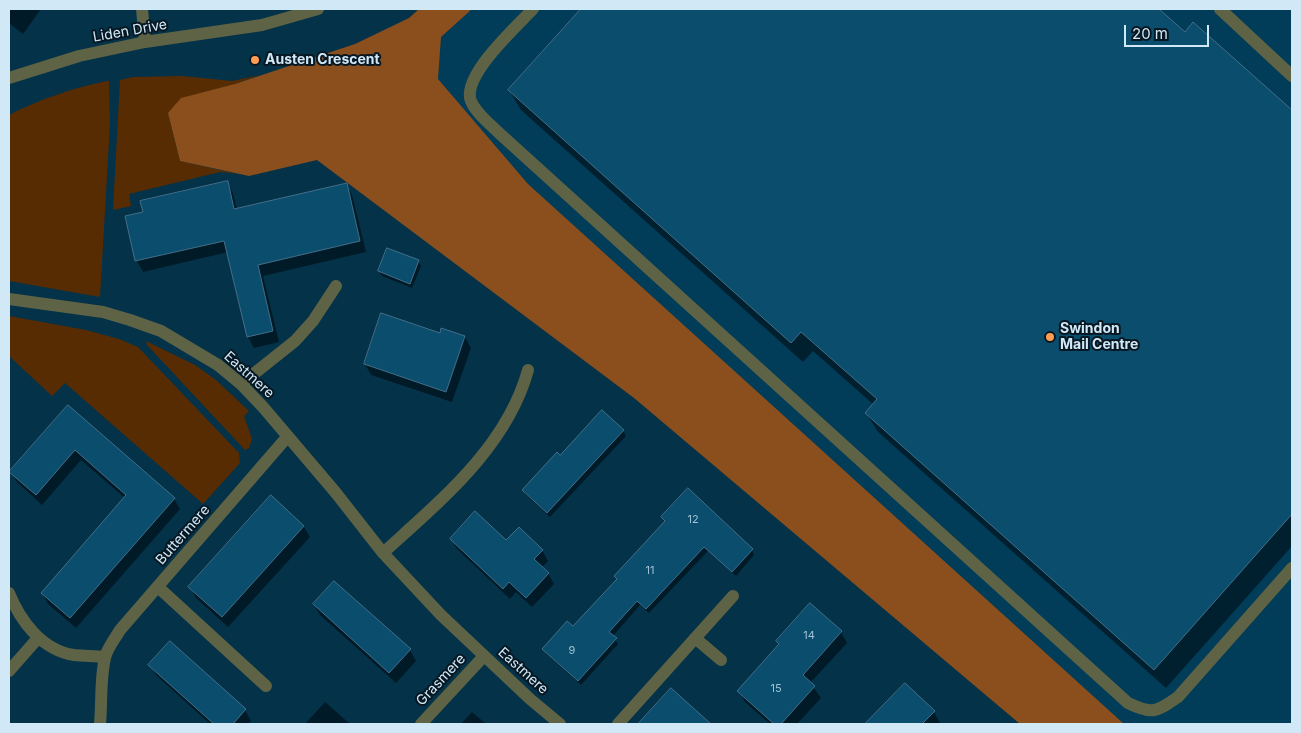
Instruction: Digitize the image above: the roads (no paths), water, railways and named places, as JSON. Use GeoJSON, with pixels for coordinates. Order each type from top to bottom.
{"type":"FeatureCollection","features":[{"type":"Feature","properties":{"kind":"street"},"geometry":{"type":"LineString","coordinates":[[142,9],[145,42]]}},
{"type":"Feature","properties":{"kind":"street","name":"Liden Drive"},"geometry":{"type":"LineString","coordinates":[[9,78],[79,56],[145,42],[262,25],[318,9]]}},
{"type":"Feature","properties":{"kind":"street"},"geometry":{"type":"LineString","coordinates":[[533,9],[477,71],[471,85],[470,99],[478,112],[514,147],[1128,703],[1144,711],[1160,710],[1178,697],[1292,568]]}},
{"type":"Feature","properties":{"kind":"street"},"geometry":{"type":"LineString","coordinates":[[1220,9],[1292,76]]}},
{"type":"Feature","properties":{"kind":"street"},"geometry":{"type":"LineString","coordinates":[[241,384],[295,341],[313,321],[336,286]]}},
{"type":"Feature","properties":{"kind":"street","name":"Eastmere"},"geometry":{"type":"LineString","coordinates":[[9,299],[103,312],[161,331],[218,365],[241,384],[288,436],[384,553],[441,615],[560,724]]}},
{"type":"Feature","properties":{"kind":"street"},"geometry":{"type":"LineString","coordinates":[[384,553],[452,488],[481,457],[512,412],[522,391],[528,370]]}},
{"type":"Feature","properties":{"kind":"street","name":"Buttermere"},"geometry":{"type":"LineString","coordinates":[[100,724],[105,657],[112,642],[120,630],[288,436]]}},
{"type":"Feature","properties":{"kind":"street"},"geometry":{"type":"LineString","coordinates":[[158,587],[266,686]]}},
{"type":"Feature","properties":{"kind":"street"},"geometry":{"type":"LineString","coordinates":[[9,593],[17,611],[38,638],[54,648],[72,655],[105,657]]}},
{"type":"Feature","properties":{"kind":"street"},"geometry":{"type":"LineString","coordinates":[[618,724],[733,596]]}},
{"type":"Feature","properties":{"kind":"street"},"geometry":{"type":"LineString","coordinates":[[9,671],[38,638]]}},
{"type":"Feature","properties":{"kind":"street"},"geometry":{"type":"LineString","coordinates":[[695,638],[721,660]]}},
{"type":"Feature","properties":{"kind":"street","name":"Grasmere"},"geometry":{"type":"LineString","coordinates":[[420,724],[484,656]]}},
{"type":"Feature","properties":{"kind":"place","name":"Austen Crescent"},"geometry":{"type":"Point","coordinates":[255,60]}},
{"type":"Feature","properties":{"kind":"place","name":"Swindon Mail Centre"},"geometry":{"type":"Point","coordinates":[1050,337]}}]}
